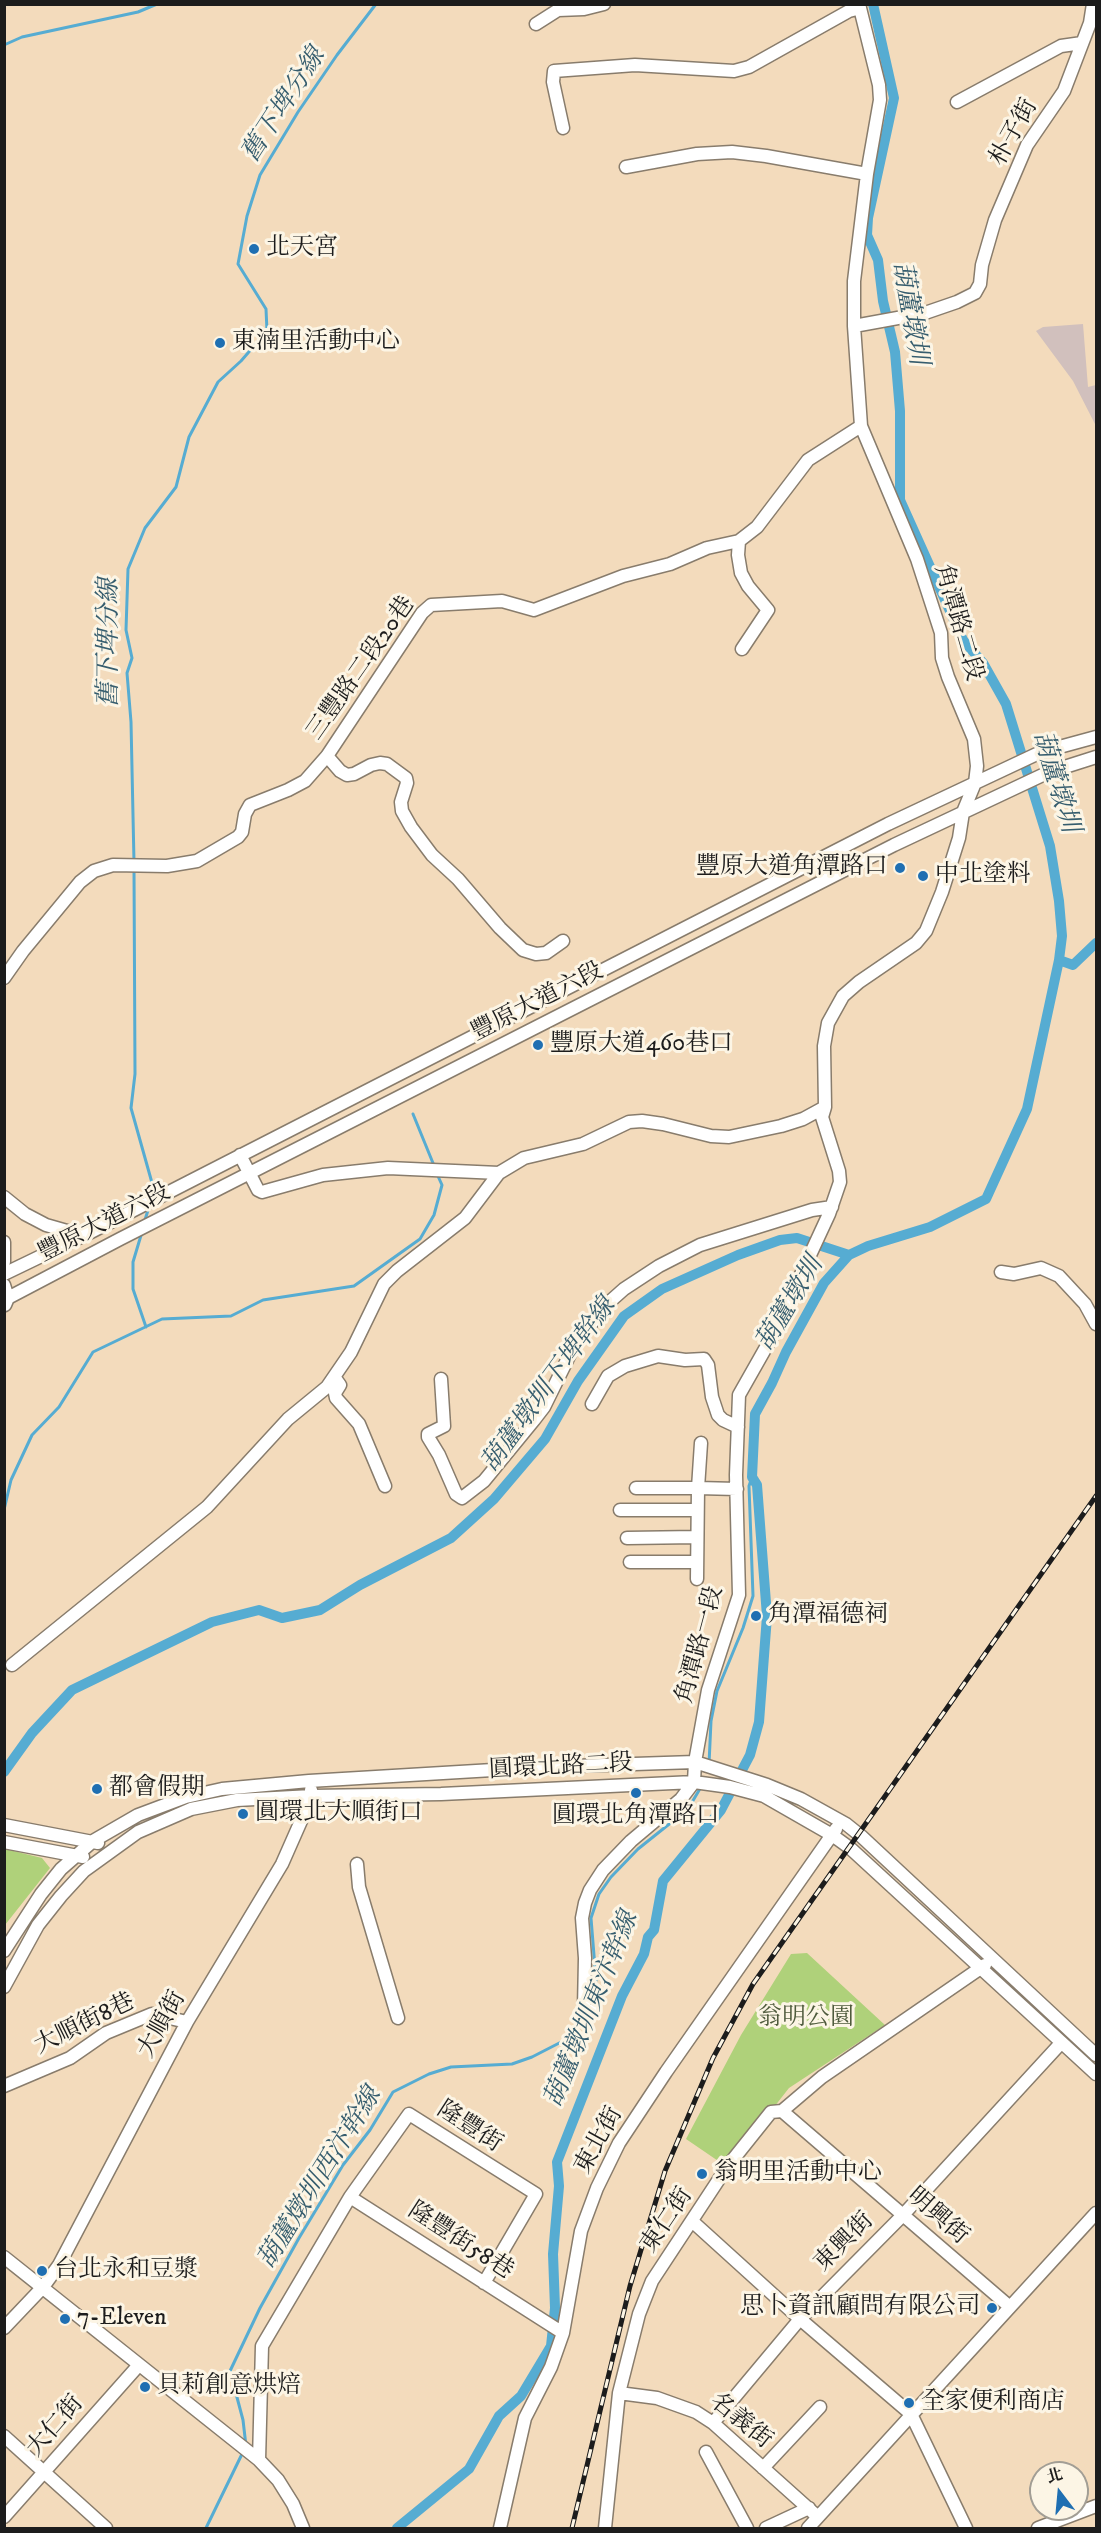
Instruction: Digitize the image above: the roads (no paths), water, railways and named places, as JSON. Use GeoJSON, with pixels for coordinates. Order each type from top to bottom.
{"type":"FeatureCollection","features":[{"type":"Feature","properties":{"kind":"street"},"geometry":{"type":"LineString","coordinates":[[536,24],[558,10],[584,9],[604,4]]}},
{"type":"Feature","properties":{"kind":"street","name":"朴子街"},"geometry":{"type":"LineString","coordinates":[[854,326],[924,313],[957,302],[975,293],[980,284],[982,265],[995,220],[1027,145],[1064,91],[1090,24],[1093,4]]}},
{"type":"Feature","properties":{"kind":"street"},"geometry":{"type":"LineString","coordinates":[[563,128],[553,82],[554,71],[635,65],[734,71],[749,67],[860,6]]}},
{"type":"Feature","properties":{"kind":"street","name":"角潭路二段"},"geometry":{"type":"LineString","coordinates":[[805,1263],[830,1211],[840,1182],[839,1171],[822,1117],[825,1107],[824,1046],[831,1014],[851,989],[916,943],[926,931],[942,892],[959,838],[963,812],[975,783],[977,750],[942,658],[941,633],[921,570],[861,426],[854,326],[854,281],[880,92],[860,6]]}},
{"type":"Feature","properties":{"kind":"street"},"geometry":{"type":"LineString","coordinates":[[957,102],[1061,46],[1082,43]]}},
{"type":"Feature","properties":{"kind":"street"},"geometry":{"type":"LineString","coordinates":[[626,167],[697,154],[732,152],[867,174]]}},
{"type":"Feature","properties":{"kind":"street","name":"三豐路二段20巷"},"geometry":{"type":"LineString","coordinates":[[5,976],[86,876],[100,867],[113,865],[167,866],[197,861],[238,837],[242,832],[245,814],[250,805],[305,781],[327,756],[422,613],[431,604],[502,601],[534,610],[623,576],[670,564],[707,548],[738,541],[757,527],[808,460],[861,426]]}},
{"type":"Feature","properties":{"kind":"street"},"geometry":{"type":"LineString","coordinates":[[738,541],[741,573],[748,586],[768,610],[742,649]]}},
{"type":"Feature","properties":{"kind":"street","name":"豐原大道六段"},"geometry":{"type":"LineString","coordinates":[[4,1274],[90,1233],[888,824],[1040,753],[1096,737]]}},
{"type":"Feature","properties":{"kind":"street"},"geometry":{"type":"LineString","coordinates":[[327,756],[340,771],[347,775],[380,763],[387,764],[406,778],[407,783],[401,802],[402,811],[411,826],[432,855],[458,879],[500,928],[524,950],[536,954],[546,953],[563,941]]}},
{"type":"Feature","properties":{"kind":"street","name":"豐原大道六段"},"geometry":{"type":"LineString","coordinates":[[6,1301],[143,1227],[963,812],[1049,772],[1096,757]]}},
{"type":"Feature","properties":{"kind":"street"},"geometry":{"type":"LineString","coordinates":[[12,1665],[207,1507],[288,1419],[313,1400],[335,1378],[351,1352],[384,1284],[397,1271],[465,1218],[499,1173],[524,1158],[583,1144],[628,1122],[663,1124],[711,1136],[729,1137],[781,1126],[803,1119],[825,1107]]}},
{"type":"Feature","properties":{"kind":"street"},"geometry":{"type":"LineString","coordinates":[[240,1155],[258,1190],[262,1192],[323,1175],[388,1168],[499,1173]]}},
{"type":"Feature","properties":{"kind":"street"},"geometry":{"type":"LineString","coordinates":[[4,1197],[25,1214],[46,1225],[67,1231],[90,1233]]}},
{"type":"Feature","properties":{"kind":"street"},"geometry":{"type":"LineString","coordinates":[[441,1378],[444,1426],[428,1434],[428,1437],[439,1455],[456,1494],[462,1498],[484,1481],[534,1420],[544,1407],[574,1347],[606,1305],[624,1289],[659,1266],[700,1245],[812,1210],[830,1211]]}},
{"type":"Feature","properties":{"kind":"street"},"geometry":{"type":"LineString","coordinates":[[4,1242],[4,1262]]}},
{"type":"Feature","properties":{"kind":"street","name":"角潭路一段"},"geometry":{"type":"LineString","coordinates":[[694,1782],[695,1762],[708,1690],[739,1595],[737,1490],[740,1395],[773,1335],[805,1263]]}},
{"type":"Feature","properties":{"kind":"street"},"geometry":{"type":"LineString","coordinates":[[1001,1272],[1014,1274],[1041,1268],[1059,1276],[1085,1304],[1096,1324]]}},
{"type":"Feature","properties":{"kind":"street"},"geometry":{"type":"LineString","coordinates":[[4,1285],[6,1301]]}},
{"type":"Feature","properties":{"kind":"street"},"geometry":{"type":"LineString","coordinates":[[592,1404],[608,1376],[625,1366],[658,1356],[685,1360],[704,1359],[708,1365],[712,1397],[718,1415],[738,1427]]}},
{"type":"Feature","properties":{"kind":"street"},"geometry":{"type":"LineString","coordinates":[[335,1378],[340,1385],[335,1393],[336,1398],[359,1424],[385,1486]]}},
{"type":"Feature","properties":{"kind":"street"},"geometry":{"type":"LineString","coordinates":[[697,1579],[701,1443]]}},
{"type":"Feature","properties":{"kind":"street"},"geometry":{"type":"LineString","coordinates":[[636,1488],[737,1490]]}},
{"type":"Feature","properties":{"kind":"street"},"geometry":{"type":"LineString","coordinates":[[620,1510],[698,1510]]}},
{"type":"Feature","properties":{"kind":"street"},"geometry":{"type":"LineString","coordinates":[[627,1538],[697,1537]]}},
{"type":"Feature","properties":{"kind":"street"},"geometry":{"type":"LineString","coordinates":[[630,1562],[697,1562]]}},
{"type":"Feature","properties":{"kind":"street","name":"圓環北路二段"},"geometry":{"type":"LineString","coordinates":[[4,1951],[41,1894],[62,1869],[93,1841],[138,1815],[186,1797],[222,1789],[309,1781],[543,1767],[695,1762],[765,1791],[850,1848],[1096,2074]]}},
{"type":"Feature","properties":{"kind":"street"},"geometry":{"type":"LineString","coordinates":[[309,1781],[312,1796]]}},
{"type":"Feature","properties":{"kind":"street"},"geometry":{"type":"LineString","coordinates":[[589,2010],[582,1918],[590,1890],[603,1870],[631,1841],[681,1799],[694,1782]]}},
{"type":"Feature","properties":{"kind":"street","name":"圓環北路二段"},"geometry":{"type":"LineString","coordinates":[[4,1987],[38,1925],[61,1896],[95,1863],[112,1849],[155,1823],[191,1809],[237,1800],[441,1794],[694,1782],[765,1791],[801,1799],[842,1821],[861,1836],[1096,2055]]}},
{"type":"Feature","properties":{"kind":"street","name":"大順街"},"geometry":{"type":"LineString","coordinates":[[4,2328],[43,2287],[59,2265],[187,2022],[282,1864],[312,1796]]}},
{"type":"Feature","properties":{"kind":"street","name":"東北街"},"geometry":{"type":"LineString","coordinates":[[500,2529],[525,2418],[551,2367],[556,2329],[581,2231],[597,2188],[619,2143],[666,2072],[842,1821]]}},
{"type":"Feature","properties":{"kind":"street"},"geometry":{"type":"LineString","coordinates":[[4,1826],[93,1841],[112,1849]]}},
{"type":"Feature","properties":{"kind":"street"},"geometry":{"type":"LineString","coordinates":[[4,1842],[78,1855],[95,1863]]}},
{"type":"Feature","properties":{"kind":"street"},"geometry":{"type":"LineString","coordinates":[[357,1864],[359,1887],[398,2018]]}},
{"type":"Feature","properties":{"kind":"street","name":"東仁街"},"geometry":{"type":"LineString","coordinates":[[605,2529],[619,2393],[639,2314],[652,2281],[693,2222],[727,2167],[771,2112],[782,2111],[822,2077],[994,1960]]}},
{"type":"Feature","properties":{"kind":"street","name":"大順街8巷"},"geometry":{"type":"LineString","coordinates":[[4,2086],[70,2058],[106,2033],[152,2014],[187,2022]]}},
{"type":"Feature","properties":{"kind":"street","name":"東興街"},"geometry":{"type":"LineString","coordinates":[[712,2423],[800,2319],[903,2215],[1061,2043]]}},
{"type":"Feature","properties":{"kind":"street","name":"明興街"},"geometry":{"type":"LineString","coordinates":[[782,2111],[1010,2307]]}},
{"type":"Feature","properties":{"kind":"street","name":"隆豐街"},"geometry":{"type":"LineString","coordinates":[[259,2460],[262,2346],[350,2197],[409,2114],[536,2194],[484,2283]]}},
{"type":"Feature","properties":{"kind":"street","name":"隆豐街58巷"},"geometry":{"type":"LineString","coordinates":[[350,2197],[556,2329]]}},
{"type":"Feature","properties":{"kind":"street"},"geometry":{"type":"LineString","coordinates":[[808,2529],[814,2513],[911,2414],[1096,2213]]}},
{"type":"Feature","properties":{"kind":"street"},"geometry":{"type":"LineString","coordinates":[[693,2222],[800,2319],[911,2414],[966,2529]]}},
{"type":"Feature","properties":{"kind":"street"},"geometry":{"type":"LineString","coordinates":[[4,2257],[138,2366],[259,2460],[278,2480],[303,2529]]}},
{"type":"Feature","properties":{"kind":"street","name":"大仁街"},"geometry":{"type":"LineString","coordinates":[[4,2517],[138,2366]]}},
{"type":"Feature","properties":{"kind":"street","name":"名義街"},"geometry":{"type":"LineString","coordinates":[[619,2393],[657,2398],[696,2412],[712,2423],[814,2513]]}},
{"type":"Feature","properties":{"kind":"street"},"geometry":{"type":"LineString","coordinates":[[763,2468],[820,2407]]}},
{"type":"Feature","properties":{"kind":"street"},"geometry":{"type":"LineString","coordinates":[[4,2436],[106,2529]]}},
{"type":"Feature","properties":{"kind":"street"},"geometry":{"type":"LineString","coordinates":[[706,2452],[747,2529]]}},
{"type":"Feature","properties":{"kind":"street"},"geometry":{"type":"LineString","coordinates":[[1038,2529],[1096,2505]]}},
{"type":"Feature","properties":{"kind":"street"},"geometry":{"type":"LineString","coordinates":[[766,2529],[814,2513]]}},
{"type":"Feature","properties":{"kind":"waterway"},"geometry":{"type":"LineString","coordinates":[[4,45],[22,37],[138,12],[157,4]]}},
{"type":"Feature","properties":{"kind":"waterway","name":"舊下埤分線"},"geometry":{"type":"LineString","coordinates":[[134,862],[131,722],[127,673],[132,658],[126,630],[128,569],[145,528],[176,487],[189,437],[218,382],[241,361],[267,331],[266,309],[238,264],[247,216],[260,175],[298,112],[376,4]]}},
{"type":"Feature","properties":{"kind":"waterway","name":"葫蘆墩圳"},"geometry":{"type":"LineString","coordinates":[[397,2528],[469,2469],[499,2416],[521,2396],[551,2346],[555,2308],[553,2254],[559,2186],[557,2162],[622,1996],[644,1954],[648,1937],[654,1930],[663,1881],[721,1810],[750,1755],[759,1722],[767,1616],[757,1485],[752,1477],[755,1414],[824,1283],[849,1255],[868,1246],[930,1227],[986,1199],[1027,1109],[1059,960],[1062,936],[1050,846],[1006,704],[983,663],[963,640],[900,500],[900,411],[895,352],[883,301],[878,260],[867,235],[868,218],[894,98],[873,4]]}},
{"type":"Feature","properties":{"kind":"waterway","name":"舊下埤分線"},"geometry":{"type":"LineString","coordinates":[[134,869],[135,1074],[131,1108],[154,1190],[153,1195]]}},
{"type":"Feature","properties":{"kind":"waterway"},"geometry":{"type":"LineString","coordinates":[[1059,960],[1073,965],[1096,943]]}},
{"type":"Feature","properties":{"kind":"waterway"},"geometry":{"type":"LineString","coordinates":[[413,1114],[435,1168]]}},
{"type":"Feature","properties":{"kind":"waterway"},"geometry":{"type":"LineString","coordinates":[[4,1510],[11,1480],[32,1435],[59,1407],[93,1352],[162,1319],[231,1316],[263,1300],[354,1286],[420,1239],[434,1215],[442,1185],[437,1174]]}},
{"type":"Feature","properties":{"kind":"waterway","name":"舊下埤分線"},"geometry":{"type":"LineString","coordinates":[[144,1223],[149,1207]]}},
{"type":"Feature","properties":{"kind":"waterway","name":"舊下埤分線"},"geometry":{"type":"LineString","coordinates":[[142,1232],[133,1262],[133,1289],[146,1327]]}},
{"type":"Feature","properties":{"kind":"waterway","name":"葫蘆墩圳下埤幹線"},"geometry":{"type":"LineString","coordinates":[[4,1772],[32,1733],[72,1690],[212,1622],[259,1610],[282,1618],[320,1610],[360,1585],[451,1538],[494,1499],[545,1439],[578,1381],[624,1316],[662,1289],[738,1255],[780,1240],[797,1238],[849,1255]]}},
{"type":"Feature","properties":{"kind":"waterway","name":"葫蘆燉圳西汴幹線"},"geometry":{"type":"LineString","coordinates":[[709,1764],[711,1721],[717,1691],[743,1628],[753,1596],[749,1486],[752,1477]]}},
{"type":"Feature","properties":{"kind":"waterway","name":"葫蘆燉圳西汴幹線"},"geometry":{"type":"LineString","coordinates":[[591,2006],[596,1980],[591,1918],[599,1894],[611,1877],[638,1849],[688,1809],[701,1787]]}},
{"type":"Feature","properties":{"kind":"waterway","name":"葫蘆燉圳西汴幹線"},"geometry":{"type":"LineString","coordinates":[[246,2446],[243,2420],[230,2371],[260,2308],[299,2238],[343,2165],[370,2130],[393,2092],[429,2074],[451,2067],[512,2064],[532,2057],[569,2038],[587,2014]]}},
{"type":"Feature","properties":{"kind":"waterway","name":"葫蘆燉圳西汴幹線"},"geometry":{"type":"LineString","coordinates":[[206,2528],[243,2452]]}},
{"type":"Feature","properties":{"kind":"railway"},"geometry":{"type":"LineString","coordinates":[[572,2528],[630,2286],[665,2171],[713,2058],[753,1984],[1096,1496]]}},
{"type":"Feature","properties":{"kind":"place","name":"北天宮"},"geometry":{"type":"Point","coordinates":[254,249]}},
{"type":"Feature","properties":{"kind":"place","name":"東湳里活動中心"},"geometry":{"type":"Point","coordinates":[220,343]}},
{"type":"Feature","properties":{"kind":"place","name":"豐原大道角潭路口"},"geometry":{"type":"Point","coordinates":[900,868]}},
{"type":"Feature","properties":{"kind":"place","name":"中北塗料"},"geometry":{"type":"Point","coordinates":[923,876]}},
{"type":"Feature","properties":{"kind":"place","name":"豐原大道460巷口"},"geometry":{"type":"Point","coordinates":[538,1045]}},
{"type":"Feature","properties":{"kind":"place","name":"角潭福德祠"},"geometry":{"type":"Point","coordinates":[756,1616]}},
{"type":"Feature","properties":{"kind":"place","name":"都會假期"},"geometry":{"type":"Point","coordinates":[97,1789]}},
{"type":"Feature","properties":{"kind":"place","name":"圓環北角潭路口"},"geometry":{"type":"Point","coordinates":[636,1793]}},
{"type":"Feature","properties":{"kind":"place","name":"圓環北大順街口"},"geometry":{"type":"Point","coordinates":[243,1814]}},
{"type":"Feature","properties":{"kind":"place","name":"翁明里活動中心"},"geometry":{"type":"Point","coordinates":[702,2174]}},
{"type":"Feature","properties":{"kind":"place","name":"台北永和豆漿"},"geometry":{"type":"Point","coordinates":[42,2271]}},
{"type":"Feature","properties":{"kind":"place","name":"思卜資訊顧問有限公司"},"geometry":{"type":"Point","coordinates":[992,2308]}},
{"type":"Feature","properties":{"kind":"place","name":"7-Eleven"},"geometry":{"type":"Point","coordinates":[65,2319]}},
{"type":"Feature","properties":{"kind":"place","name":"貝莉創意烘焙"},"geometry":{"type":"Point","coordinates":[145,2387]}},
{"type":"Feature","properties":{"kind":"place","name":"全家便利商店"},"geometry":{"type":"Point","coordinates":[909,2403]}},
{"type":"Feature","properties":{"kind":"water label","name":"葫蘆墩圳東汴幹線"},"geometry":{"type":"Point","coordinates":[593,2010]}},
{"type":"Feature","properties":{"kind":"park label","name":"翁明公園"},"geometry":{"type":"Point","coordinates":[806,2019]}}]}
